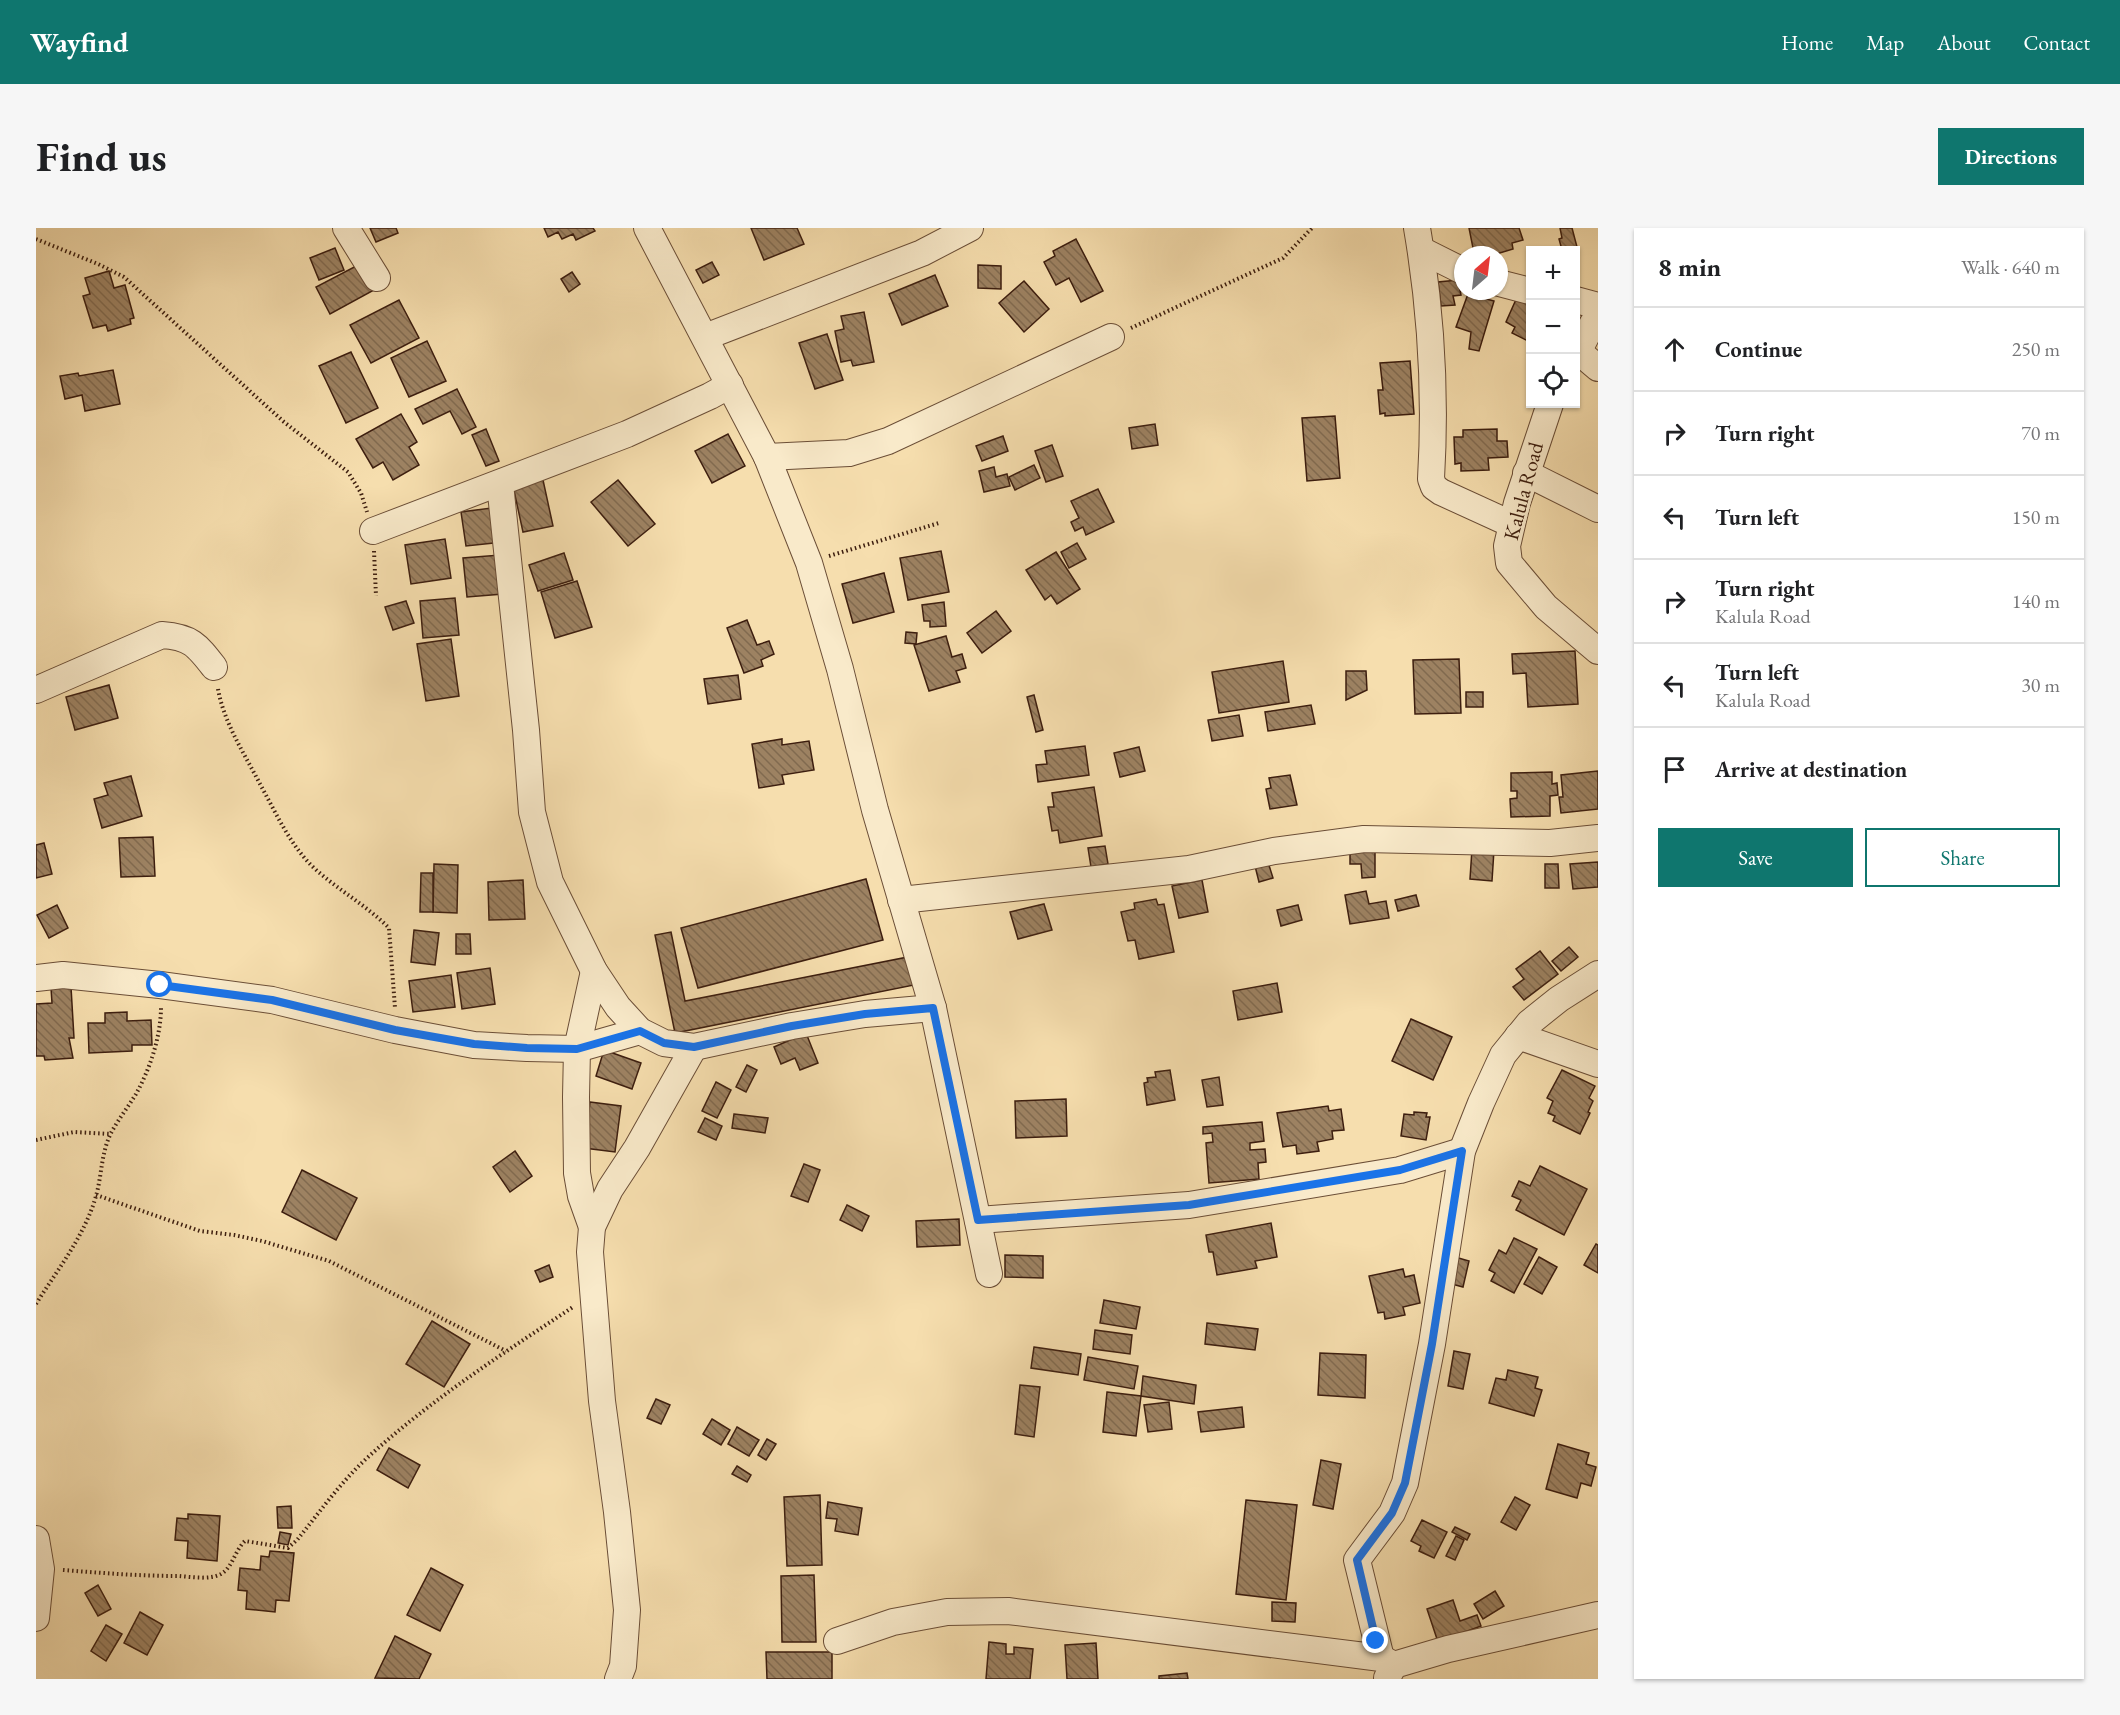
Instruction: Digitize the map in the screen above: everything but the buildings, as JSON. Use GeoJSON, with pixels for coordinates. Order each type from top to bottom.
{"type":"FeatureCollection","features":[{"type":"Feature","properties":{"kind":"street"},"geometry":{"type":"LineString","coordinates":[[346,228],[377,278]]}},
{"type":"Feature","properties":{"kind":"street"},"geometry":{"type":"LineString","coordinates":[[647,228],[767,457],[809,563],[933,1008],[989,1274]]}},
{"type":"Feature","properties":{"kind":"street"},"geometry":{"type":"LineString","coordinates":[[705,337],[922,253],[970,228]]}},
{"type":"Feature","properties":{"kind":"street"},"geometry":{"type":"LineString","coordinates":[[1419,239],[1454,264]]}},
{"type":"Feature","properties":{"kind":"street"},"geometry":{"type":"LineString","coordinates":[[1419,239],[1433,397],[1431,479],[1434,487],[1441,492],[1511,524]]}},
{"type":"Feature","properties":{"kind":"street"},"geometry":{"type":"LineString","coordinates":[[1508,285],[1526,290]]}},
{"type":"Feature","properties":{"kind":"street"},"geometry":{"type":"LineString","coordinates":[[1580,301],[1598,306]]}},
{"type":"Feature","properties":{"kind":"street"},"geometry":{"type":"LineString","coordinates":[[1580,348],[1598,317]]}},
{"type":"Feature","properties":{"kind":"street"},"geometry":{"type":"LineString","coordinates":[[767,457],[849,453],[888,441],[1111,337]]}},
{"type":"Feature","properties":{"kind":"street"},"geometry":{"type":"LineString","coordinates":[[1578,354],[1598,368]]}},
{"type":"Feature","properties":{"kind":"street"},"geometry":{"type":"LineString","coordinates":[[373,531],[627,434],[730,385]]}},
{"type":"Feature","properties":{"kind":"street","name":"Kalula Road"},"geometry":{"type":"LineString","coordinates":[[1549,408],[1511,524],[1508,546],[1509,563],[1546,607],[1598,651]]}},
{"type":"Feature","properties":{"kind":"street"},"geometry":{"type":"LineString","coordinates":[[1526,473],[1598,509]]}},
{"type":"Feature","properties":{"kind":"street"},"geometry":{"type":"LineString","coordinates":[[500,484],[524,709],[532,812],[550,882],[594,970],[618,1007],[640,1031],[664,1043],[694,1047],[792,1026],[865,1014],[933,1008]]}},
{"type":"Feature","properties":{"kind":"street"},"geometry":{"type":"LineString","coordinates":[[36,690],[162,635],[179,636],[197,645],[214,667]]}},
{"type":"Feature","properties":{"kind":"street"},"geometry":{"type":"LineString","coordinates":[[902,900],[1189,869],[1274,851],[1364,838],[1550,843],[1598,838]]}},
{"type":"Feature","properties":{"kind":"street"},"geometry":{"type":"LineString","coordinates":[[592,1227],[581,1196],[577,1173],[577,1049],[594,970]]}},
{"type":"Feature","properties":{"kind":"street"},"geometry":{"type":"LineString","coordinates":[[1387,1667],[1357,1560],[1392,1513],[1405,1483],[1432,1344],[1462,1151],[1503,1056],[1518,1036],[1529,1023],[1559,999],[1598,974]]}},
{"type":"Feature","properties":{"kind":"street"},"geometry":{"type":"LineString","coordinates":[[36,978],[63,975],[272,1000],[395,1030],[474,1044],[577,1049],[640,1031]]}},
{"type":"Feature","properties":{"kind":"street"},"geometry":{"type":"LineString","coordinates":[[1518,1036],[1598,1064]]}},
{"type":"Feature","properties":{"kind":"street"},"geometry":{"type":"LineString","coordinates":[[618,1679],[623,1666],[627,1610],[602,1401],[590,1252],[592,1227],[610,1188],[637,1148],[694,1047]]}},
{"type":"Feature","properties":{"kind":"street"},"geometry":{"type":"LineString","coordinates":[[978,1220],[1201,1204],[1400,1170],[1462,1151]]}},
{"type":"Feature","properties":{"kind":"street"},"geometry":{"type":"LineString","coordinates":[[36,1539],[41,1569],[36,1618]]}},
{"type":"Feature","properties":{"kind":"street"},"geometry":{"type":"LineString","coordinates":[[837,1641],[893,1622],[947,1612],[1008,1611],[1387,1667],[1448,1649],[1598,1615]]}},
{"type":"Feature","properties":{"kind":"path"},"geometry":{"type":"LineString","coordinates":[[1111,337],[1283,258],[1311,228]]}},
{"type":"Feature","properties":{"kind":"path"},"geometry":{"type":"LineString","coordinates":[[36,239],[124,277],[284,422],[348,472],[361,493],[373,531],[376,596]]}},
{"type":"Feature","properties":{"kind":"path"},"geometry":{"type":"LineString","coordinates":[[809,563],[939,523]]}},
{"type":"Feature","properties":{"kind":"path"},"geometry":{"type":"LineString","coordinates":[[214,667],[221,708],[288,836],[313,867],[338,889],[373,911],[389,928],[395,1030]]}},
{"type":"Feature","properties":{"kind":"path"},"geometry":{"type":"LineString","coordinates":[[36,1304],[80,1236],[96,1195],[102,1161],[111,1134],[138,1091],[152,1057],[161,1023],[160,985]]}},
{"type":"Feature","properties":{"kind":"path"},"geometry":{"type":"LineString","coordinates":[[36,1140],[74,1132],[111,1134]]}},
{"type":"Feature","properties":{"kind":"path"},"geometry":{"type":"LineString","coordinates":[[96,1195],[200,1231],[262,1241],[329,1261],[506,1351]]}},
{"type":"Feature","properties":{"kind":"path"},"geometry":{"type":"LineString","coordinates":[[41,1569],[202,1577],[220,1574],[228,1567],[238,1547],[245,1541],[288,1548],[364,1461],[432,1404],[595,1292]]}},
{"type":"Feature","properties":{"kind":"route"},"geometry":{"type":"LineString","coordinates":[[160,985],[272,1000],[395,1030],[474,1044],[527,1048],[577,1049],[640,1031],[664,1043],[694,1047],[792,1026],[865,1014],[933,1008],[978,1220],[1189,1205],[1400,1170],[1462,1151],[1432,1344],[1405,1483],[1392,1513],[1357,1560],[1376,1641]]}}]}
